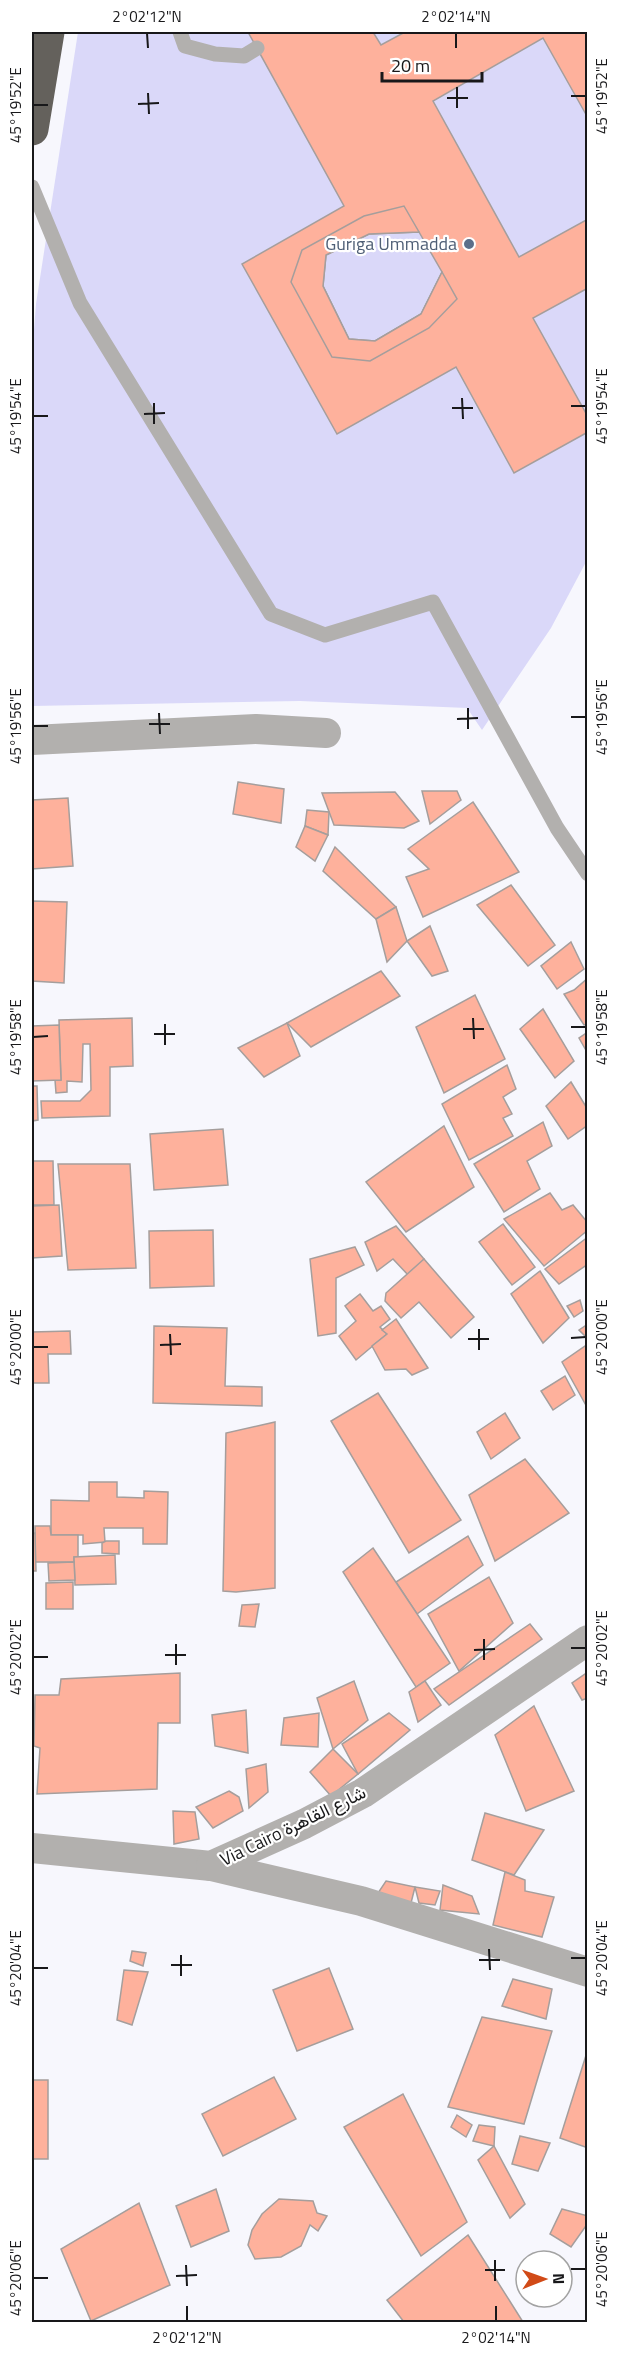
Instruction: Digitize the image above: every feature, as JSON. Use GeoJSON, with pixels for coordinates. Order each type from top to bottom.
{"type":"FeatureCollection","features":[{"type":"Feature","properties":{"kind":"highway"},"geometry":{"type":"LineString","coordinates":[[32,129],[48,32]]}},
{"type":"Feature","properties":{"kind":"street"},"geometry":{"type":"LineString","coordinates":[[32,740],[256,729],[326,733]]}},
{"type":"Feature","properties":{"kind":"street","name":"Via Cairo شارع القاهرة"},"geometry":{"type":"LineString","coordinates":[[32,1847],[211,1866],[304,1824],[363,1793],[588,1640]]}},
{"type":"Feature","properties":{"kind":"street"},"geometry":{"type":"LineString","coordinates":[[211,1866],[361,1901],[588,1972]]}},
{"type":"Feature","properties":{"kind":"lane"},"geometry":{"type":"LineString","coordinates":[[180,32],[185,46],[215,54],[244,56],[257,48]]}},
{"type":"Feature","properties":{"kind":"lane"},"geometry":{"type":"LineString","coordinates":[[32,187],[80,303],[271,614],[325,635],[433,602],[557,828],[588,874]]}},
{"type":"Feature","properties":{"kind":"shaded area"},"geometry":{"type":"Polygon","coordinates":[[[78,32],[587,32],[587,560],[551,628],[482,730],[467,708],[300,701],[32,706],[32,355],[36,304],[78,32]]]}},
{"type":"Feature","properties":{"kind":"building","name":"Guriga Ummadda"},"geometry":{"type":"Polygon","coordinates":[[[248,32],[373,32],[381,45],[405,32],[588,32],[588,118],[543,38],[433,101],[519,257],[588,219],[588,288],[533,318],[588,417],[588,432],[514,473],[456,367],[337,434],[242,264],[344,206],[248,32]],[[419,232],[369,234],[326,255],[323,286],[349,339],[375,341],[421,314],[442,272],[419,232]]]}},
{"type":"Feature","properties":{"kind":"building"},"geometry":{"type":"Polygon","coordinates":[[[404,206],[419,232],[369,234],[326,255],[323,286],[349,339],[375,341],[421,314],[442,272],[457,299],[429,328],[370,361],[332,357],[291,282],[302,250],[364,216],[404,206]]]}},
{"type":"Feature","properties":{"kind":"building"},"geometry":{"type":"Polygon","coordinates":[[[238,782],[284,789],[281,823],[233,814],[238,782]]]}},
{"type":"Feature","properties":{"kind":"building"},"geometry":{"type":"Polygon","coordinates":[[[422,791],[457,791],[461,800],[430,824],[422,791]]]}},
{"type":"Feature","properties":{"kind":"building"},"geometry":{"type":"Polygon","coordinates":[[[395,792],[419,821],[404,828],[334,825],[322,793],[395,792]]]}},
{"type":"Feature","properties":{"kind":"building"},"geometry":{"type":"Polygon","coordinates":[[[68,798],[73,866],[32,869],[32,800],[68,798]]]}},
{"type":"Feature","properties":{"kind":"building"},"geometry":{"type":"Polygon","coordinates":[[[473,802],[519,872],[423,917],[406,877],[429,869],[408,849],[473,802]]]}},
{"type":"Feature","properties":{"kind":"building"},"geometry":{"type":"Polygon","coordinates":[[[307,810],[329,812],[328,835],[305,826],[307,810]]]}},
{"type":"Feature","properties":{"kind":"building"},"geometry":{"type":"Polygon","coordinates":[[[305,826],[328,835],[315,861],[296,847],[305,826]]]}},
{"type":"Feature","properties":{"kind":"building"},"geometry":{"type":"Polygon","coordinates":[[[335,847],[396,907],[376,919],[323,871],[335,847]]]}},
{"type":"Feature","properties":{"kind":"building"},"geometry":{"type":"Polygon","coordinates":[[[511,885],[555,945],[528,966],[477,905],[511,885]]]}},
{"type":"Feature","properties":{"kind":"building"},"geometry":{"type":"Polygon","coordinates":[[[32,901],[67,902],[64,983],[32,981],[32,901]]]}},
{"type":"Feature","properties":{"kind":"building"},"geometry":{"type":"Polygon","coordinates":[[[396,907],[407,941],[387,962],[376,919],[396,907]]]}},
{"type":"Feature","properties":{"kind":"building"},"geometry":{"type":"Polygon","coordinates":[[[430,926],[448,971],[432,976],[407,941],[430,926]]]}},
{"type":"Feature","properties":{"kind":"building"},"geometry":{"type":"Polygon","coordinates":[[[571,942],[584,969],[557,989],[541,966],[571,942]]]}},
{"type":"Feature","properties":{"kind":"building"},"geometry":{"type":"Polygon","coordinates":[[[381,971],[400,996],[311,1047],[287,1023],[381,971]]]}},
{"type":"Feature","properties":{"kind":"building"},"geometry":{"type":"Polygon","coordinates":[[[588,978],[588,1024],[584,1025],[564,994],[574,990],[588,978]]]}},
{"type":"Feature","properties":{"kind":"building"},"geometry":{"type":"Polygon","coordinates":[[[475,995],[505,1059],[444,1093],[416,1027],[475,995]]]}},
{"type":"Feature","properties":{"kind":"building"},"geometry":{"type":"Polygon","coordinates":[[[543,1009],[574,1061],[555,1078],[520,1029],[543,1009]]]}},
{"type":"Feature","properties":{"kind":"building"},"geometry":{"type":"Polygon","coordinates":[[[132,1018],[133,1066],[110,1067],[110,1116],[42,1118],[41,1101],[80,1101],[91,1090],[90,1044],[83,1044],[82,1082],[67,1081],[67,1092],[56,1093],[55,1080],[61,1080],[59,1020],[132,1018]]]}},
{"type":"Feature","properties":{"kind":"building"},"geometry":{"type":"Polygon","coordinates":[[[287,1023],[300,1056],[264,1077],[238,1048],[287,1023]]]}},
{"type":"Feature","properties":{"kind":"building"},"geometry":{"type":"Polygon","coordinates":[[[59,1025],[61,1080],[32,1081],[32,1026],[59,1025]]]}},
{"type":"Feature","properties":{"kind":"building"},"geometry":{"type":"Polygon","coordinates":[[[588,1032],[588,1052],[587,1052],[579,1038],[588,1032]]]}},
{"type":"Feature","properties":{"kind":"building"},"geometry":{"type":"Polygon","coordinates":[[[507,1065],[516,1089],[503,1097],[512,1114],[503,1118],[513,1136],[469,1160],[442,1104],[507,1065]]]}},
{"type":"Feature","properties":{"kind":"building"},"geometry":{"type":"Polygon","coordinates":[[[571,1082],[588,1110],[588,1125],[568,1139],[546,1106],[571,1082]]]}},
{"type":"Feature","properties":{"kind":"building"},"geometry":{"type":"Polygon","coordinates":[[[32,1086],[37,1086],[38,1120],[32,1121],[32,1086]]]}},
{"type":"Feature","properties":{"kind":"building"},"geometry":{"type":"Polygon","coordinates":[[[543,1122],[552,1146],[527,1161],[540,1189],[504,1212],[474,1164],[543,1122]]]}},
{"type":"Feature","properties":{"kind":"building"},"geometry":{"type":"Polygon","coordinates":[[[444,1126],[474,1187],[406,1232],[366,1182],[444,1126]]]}},
{"type":"Feature","properties":{"kind":"building"},"geometry":{"type":"Polygon","coordinates":[[[223,1129],[228,1185],[154,1190],[150,1134],[223,1129]]]}},
{"type":"Feature","properties":{"kind":"building"},"geometry":{"type":"Polygon","coordinates":[[[32,1161],[53,1161],[54,1205],[32,1205],[32,1161]]]}},
{"type":"Feature","properties":{"kind":"building"},"geometry":{"type":"Polygon","coordinates":[[[58,1164],[130,1164],[136,1268],[68,1270],[58,1164]]]}},
{"type":"Feature","properties":{"kind":"building"},"geometry":{"type":"Polygon","coordinates":[[[550,1193],[562,1210],[573,1205],[588,1223],[588,1230],[544,1266],[504,1219],[550,1193]]]}},
{"type":"Feature","properties":{"kind":"building"},"geometry":{"type":"Polygon","coordinates":[[[59,1205],[62,1256],[32,1258],[32,1206],[59,1205]]]}},
{"type":"Feature","properties":{"kind":"building"},"geometry":{"type":"Polygon","coordinates":[[[503,1224],[535,1267],[512,1285],[479,1242],[503,1224]]]}},
{"type":"Feature","properties":{"kind":"building"},"geometry":{"type":"Polygon","coordinates":[[[396,1226],[424,1259],[410,1277],[393,1259],[377,1271],[365,1242],[396,1226]]]}},
{"type":"Feature","properties":{"kind":"building"},"geometry":{"type":"Polygon","coordinates":[[[213,1230],[214,1286],[150,1288],[149,1231],[213,1230]]]}},
{"type":"Feature","properties":{"kind":"building"},"geometry":{"type":"Polygon","coordinates":[[[588,1237],[588,1264],[559,1284],[545,1269],[588,1237]]]}},
{"type":"Feature","properties":{"kind":"building"},"geometry":{"type":"Polygon","coordinates":[[[355,1247],[364,1265],[336,1278],[336,1333],[318,1336],[310,1259],[355,1247]]]}},
{"type":"Feature","properties":{"kind":"building"},"geometry":{"type":"Polygon","coordinates":[[[424,1259],[474,1317],[451,1338],[419,1302],[401,1318],[385,1301],[386,1293],[424,1259]]]}},
{"type":"Feature","properties":{"kind":"building"},"geometry":{"type":"Polygon","coordinates":[[[540,1271],[569,1318],[543,1343],[511,1294],[540,1271]]]}},
{"type":"Feature","properties":{"kind":"building"},"geometry":{"type":"Polygon","coordinates":[[[360,1294],[373,1311],[381,1306],[390,1319],[380,1327],[387,1334],[356,1360],[339,1336],[356,1321],[345,1306],[360,1294]]]}},
{"type":"Feature","properties":{"kind":"building"},"geometry":{"type":"Polygon","coordinates":[[[580,1300],[583,1311],[574,1317],[567,1306],[580,1300]]]}},
{"type":"Feature","properties":{"kind":"building"},"geometry":{"type":"Polygon","coordinates":[[[396,1319],[428,1368],[412,1375],[406,1369],[385,1370],[372,1346],[387,1334],[382,1330],[396,1319]]]}},
{"type":"Feature","properties":{"kind":"building"},"geometry":{"type":"Polygon","coordinates":[[[588,1324],[588,1339],[579,1330],[588,1324]]]}},
{"type":"Feature","properties":{"kind":"building"},"geometry":{"type":"Polygon","coordinates":[[[154,1326],[227,1328],[225,1386],[262,1387],[262,1406],[153,1403],[154,1326]]]}},
{"type":"Feature","properties":{"kind":"building"},"geometry":{"type":"Polygon","coordinates":[[[70,1331],[71,1354],[48,1354],[49,1383],[32,1383],[32,1332],[70,1331]]]}},
{"type":"Feature","properties":{"kind":"building"},"geometry":{"type":"Polygon","coordinates":[[[588,1344],[588,1409],[562,1362],[588,1344]]]}},
{"type":"Feature","properties":{"kind":"building"},"geometry":{"type":"Polygon","coordinates":[[[565,1376],[575,1395],[553,1410],[541,1391],[565,1376]]]}},
{"type":"Feature","properties":{"kind":"building"},"geometry":{"type":"Polygon","coordinates":[[[378,1393],[461,1520],[409,1553],[331,1421],[378,1393]]]}},
{"type":"Feature","properties":{"kind":"building"},"geometry":{"type":"Polygon","coordinates":[[[505,1413],[520,1438],[491,1459],[477,1432],[505,1413]]]}},
{"type":"Feature","properties":{"kind":"building"},"geometry":{"type":"Polygon","coordinates":[[[275,1422],[275,1588],[223,1591],[226,1433],[275,1422]]]}},
{"type":"Feature","properties":{"kind":"building"},"geometry":{"type":"Polygon","coordinates":[[[525,1459],[569,1513],[495,1561],[469,1495],[525,1459]]]}},
{"type":"Feature","properties":{"kind":"building"},"geometry":{"type":"Polygon","coordinates":[[[89,1482],[117,1482],[117,1497],[144,1498],[144,1491],[168,1492],[167,1544],[143,1544],[143,1528],[104,1528],[105,1542],[83,1544],[83,1535],[51,1535],[51,1500],[89,1501],[89,1482]]]}},
{"type":"Feature","properties":{"kind":"building"},"geometry":{"type":"Polygon","coordinates":[[[35,1526],[50,1526],[51,1535],[78,1535],[78,1557],[74,1557],[74,1562],[35,1562],[35,1526]]]}},
{"type":"Feature","properties":{"kind":"building"},"geometry":{"type":"Polygon","coordinates":[[[35,1533],[36,1571],[32,1571],[32,1534],[35,1533]]]}},
{"type":"Feature","properties":{"kind":"building"},"geometry":{"type":"Polygon","coordinates":[[[468,1536],[483,1565],[417,1614],[396,1582],[468,1536]]]}},
{"type":"Feature","properties":{"kind":"building"},"geometry":{"type":"Polygon","coordinates":[[[119,1541],[119,1554],[102,1553],[102,1543],[119,1541]]]}},
{"type":"Feature","properties":{"kind":"building"},"geometry":{"type":"Polygon","coordinates":[[[373,1548],[450,1663],[416,1687],[343,1572],[373,1548]]]}},
{"type":"Feature","properties":{"kind":"building"},"geometry":{"type":"Polygon","coordinates":[[[115,1555],[116,1584],[75,1585],[74,1557],[115,1555]]]}},
{"type":"Feature","properties":{"kind":"building"},"geometry":{"type":"Polygon","coordinates":[[[74,1562],[75,1580],[49,1581],[48,1563],[74,1562]]]}},
{"type":"Feature","properties":{"kind":"building"},"geometry":{"type":"Polygon","coordinates":[[[489,1577],[513,1623],[459,1671],[428,1614],[489,1577]]]}},
{"type":"Feature","properties":{"kind":"building"},"geometry":{"type":"Polygon","coordinates":[[[73,1582],[73,1609],[46,1609],[46,1583],[73,1582]]]}},
{"type":"Feature","properties":{"kind":"building"},"geometry":{"type":"Polygon","coordinates":[[[259,1604],[255,1627],[239,1626],[242,1605],[259,1604]]]}},
{"type":"Feature","properties":{"kind":"building"},"geometry":{"type":"Polygon","coordinates":[[[530,1624],[542,1639],[449,1705],[434,1689],[530,1624]]]}},
{"type":"Feature","properties":{"kind":"building"},"geometry":{"type":"Polygon","coordinates":[[[588,1672],[588,1698],[582,1700],[572,1683],[588,1672]]]}},
{"type":"Feature","properties":{"kind":"building"},"geometry":{"type":"Polygon","coordinates":[[[180,1673],[180,1723],[158,1723],[157,1789],[37,1794],[40,1748],[34,1746],[35,1695],[59,1695],[61,1679],[180,1673]]]}},
{"type":"Feature","properties":{"kind":"building"},"geometry":{"type":"Polygon","coordinates":[[[354,1681],[368,1720],[333,1749],[317,1698],[354,1681]]]}},
{"type":"Feature","properties":{"kind":"building"},"geometry":{"type":"Polygon","coordinates":[[[425,1681],[441,1705],[418,1722],[409,1692],[425,1681]]]}},
{"type":"Feature","properties":{"kind":"building"},"geometry":{"type":"Polygon","coordinates":[[[534,1706],[574,1791],[526,1811],[495,1735],[534,1706]]]}},
{"type":"Feature","properties":{"kind":"building"},"geometry":{"type":"Polygon","coordinates":[[[246,1710],[248,1753],[215,1746],[212,1715],[246,1710]]]}},
{"type":"Feature","properties":{"kind":"building"},"geometry":{"type":"Polygon","coordinates":[[[319,1713],[318,1747],[281,1745],[284,1718],[319,1713]]]}},
{"type":"Feature","properties":{"kind":"building"},"geometry":{"type":"Polygon","coordinates":[[[389,1713],[410,1730],[358,1774],[342,1744],[389,1713]]]}},
{"type":"Feature","properties":{"kind":"building"},"geometry":{"type":"Polygon","coordinates":[[[333,1749],[358,1774],[331,1796],[310,1772],[333,1749]]]}},
{"type":"Feature","properties":{"kind":"building"},"geometry":{"type":"Polygon","coordinates":[[[266,1764],[268,1792],[249,1808],[246,1769],[266,1764]]]}},
{"type":"Feature","properties":{"kind":"building"},"geometry":{"type":"Polygon","coordinates":[[[229,1791],[239,1797],[243,1811],[213,1828],[196,1807],[229,1791]]]}},
{"type":"Feature","properties":{"kind":"building"},"geometry":{"type":"Polygon","coordinates":[[[173,1811],[195,1812],[199,1839],[174,1844],[173,1811]]]}},
{"type":"Feature","properties":{"kind":"building"},"geometry":{"type":"Polygon","coordinates":[[[485,1813],[544,1830],[514,1875],[472,1860],[485,1813]]]}},
{"type":"Feature","properties":{"kind":"building"},"geometry":{"type":"Polygon","coordinates":[[[505,1872],[525,1880],[525,1891],[554,1897],[542,1937],[493,1925],[505,1872]]]}},
{"type":"Feature","properties":{"kind":"building"},"geometry":{"type":"Polygon","coordinates":[[[386,1881],[415,1887],[411,1903],[378,1893],[386,1881]]]}},
{"type":"Feature","properties":{"kind":"building"},"geometry":{"type":"Polygon","coordinates":[[[443,1885],[472,1896],[479,1914],[440,1910],[443,1885]]]}},
{"type":"Feature","properties":{"kind":"building"},"geometry":{"type":"Polygon","coordinates":[[[415,1887],[440,1891],[435,1905],[419,1903],[415,1887]]]}},
{"type":"Feature","properties":{"kind":"building"},"geometry":{"type":"Polygon","coordinates":[[[132,1951],[146,1953],[143,1966],[130,1961],[132,1951]]]}},
{"type":"Feature","properties":{"kind":"building"},"geometry":{"type":"Polygon","coordinates":[[[329,1968],[353,2029],[297,2051],[273,1990],[329,1968]]]}},
{"type":"Feature","properties":{"kind":"building"},"geometry":{"type":"Polygon","coordinates":[[[124,1970],[148,1972],[132,2025],[117,2020],[124,1970]]]}},
{"type":"Feature","properties":{"kind":"building"},"geometry":{"type":"Polygon","coordinates":[[[513,1979],[552,1989],[546,2019],[502,2006],[513,1979]]]}},
{"type":"Feature","properties":{"kind":"building"},"geometry":{"type":"Polygon","coordinates":[[[482,2017],[552,2031],[524,2124],[448,2107],[482,2017]]]}},
{"type":"Feature","properties":{"kind":"building"},"geometry":{"type":"Polygon","coordinates":[[[588,2049],[588,2148],[560,2138],[588,2049]]]}},
{"type":"Feature","properties":{"kind":"building"},"geometry":{"type":"Polygon","coordinates":[[[274,2077],[296,2119],[223,2156],[202,2114],[274,2077]]]}},
{"type":"Feature","properties":{"kind":"building"},"geometry":{"type":"Polygon","coordinates":[[[32,2080],[48,2080],[48,2159],[32,2159],[32,2080]]]}},
{"type":"Feature","properties":{"kind":"building"},"geometry":{"type":"Polygon","coordinates":[[[403,2094],[467,2222],[421,2256],[344,2127],[403,2094]]]}},
{"type":"Feature","properties":{"kind":"building"},"geometry":{"type":"Polygon","coordinates":[[[457,2115],[472,2125],[466,2137],[451,2127],[457,2115]]]}},
{"type":"Feature","properties":{"kind":"building"},"geometry":{"type":"Polygon","coordinates":[[[479,2125],[495,2127],[494,2146],[473,2141],[479,2125]]]}},
{"type":"Feature","properties":{"kind":"building"},"geometry":{"type":"Polygon","coordinates":[[[520,2136],[550,2143],[538,2171],[512,2164],[520,2136]]]}},
{"type":"Feature","properties":{"kind":"building"},"geometry":{"type":"Polygon","coordinates":[[[494,2146],[525,2204],[510,2218],[478,2160],[494,2146]]]}},
{"type":"Feature","properties":{"kind":"building"},"geometry":{"type":"Polygon","coordinates":[[[216,2189],[229,2231],[191,2247],[176,2206],[216,2189]]]}},
{"type":"Feature","properties":{"kind":"building"},"geometry":{"type":"Polygon","coordinates":[[[279,2199],[313,2201],[317,2213],[327,2216],[318,2231],[310,2225],[301,2246],[281,2257],[255,2259],[248,2245],[252,2230],[262,2214],[279,2199]]]}},
{"type":"Feature","properties":{"kind":"building"},"geometry":{"type":"Polygon","coordinates":[[[139,2203],[170,2285],[91,2321],[61,2249],[139,2203]]]}},
{"type":"Feature","properties":{"kind":"building"},"geometry":{"type":"Polygon","coordinates":[[[562,2209],[588,2216],[588,2223],[571,2247],[550,2234],[562,2209]]]}},
{"type":"Feature","properties":{"kind":"building"},"geometry":{"type":"Polygon","coordinates":[[[468,2235],[523,2322],[404,2322],[387,2300],[468,2235]]]}},
{"type":"Feature","properties":{"kind":"place","name":"Guriga Ummadda"},"geometry":{"type":"Point","coordinates":[469,244]}}]}
